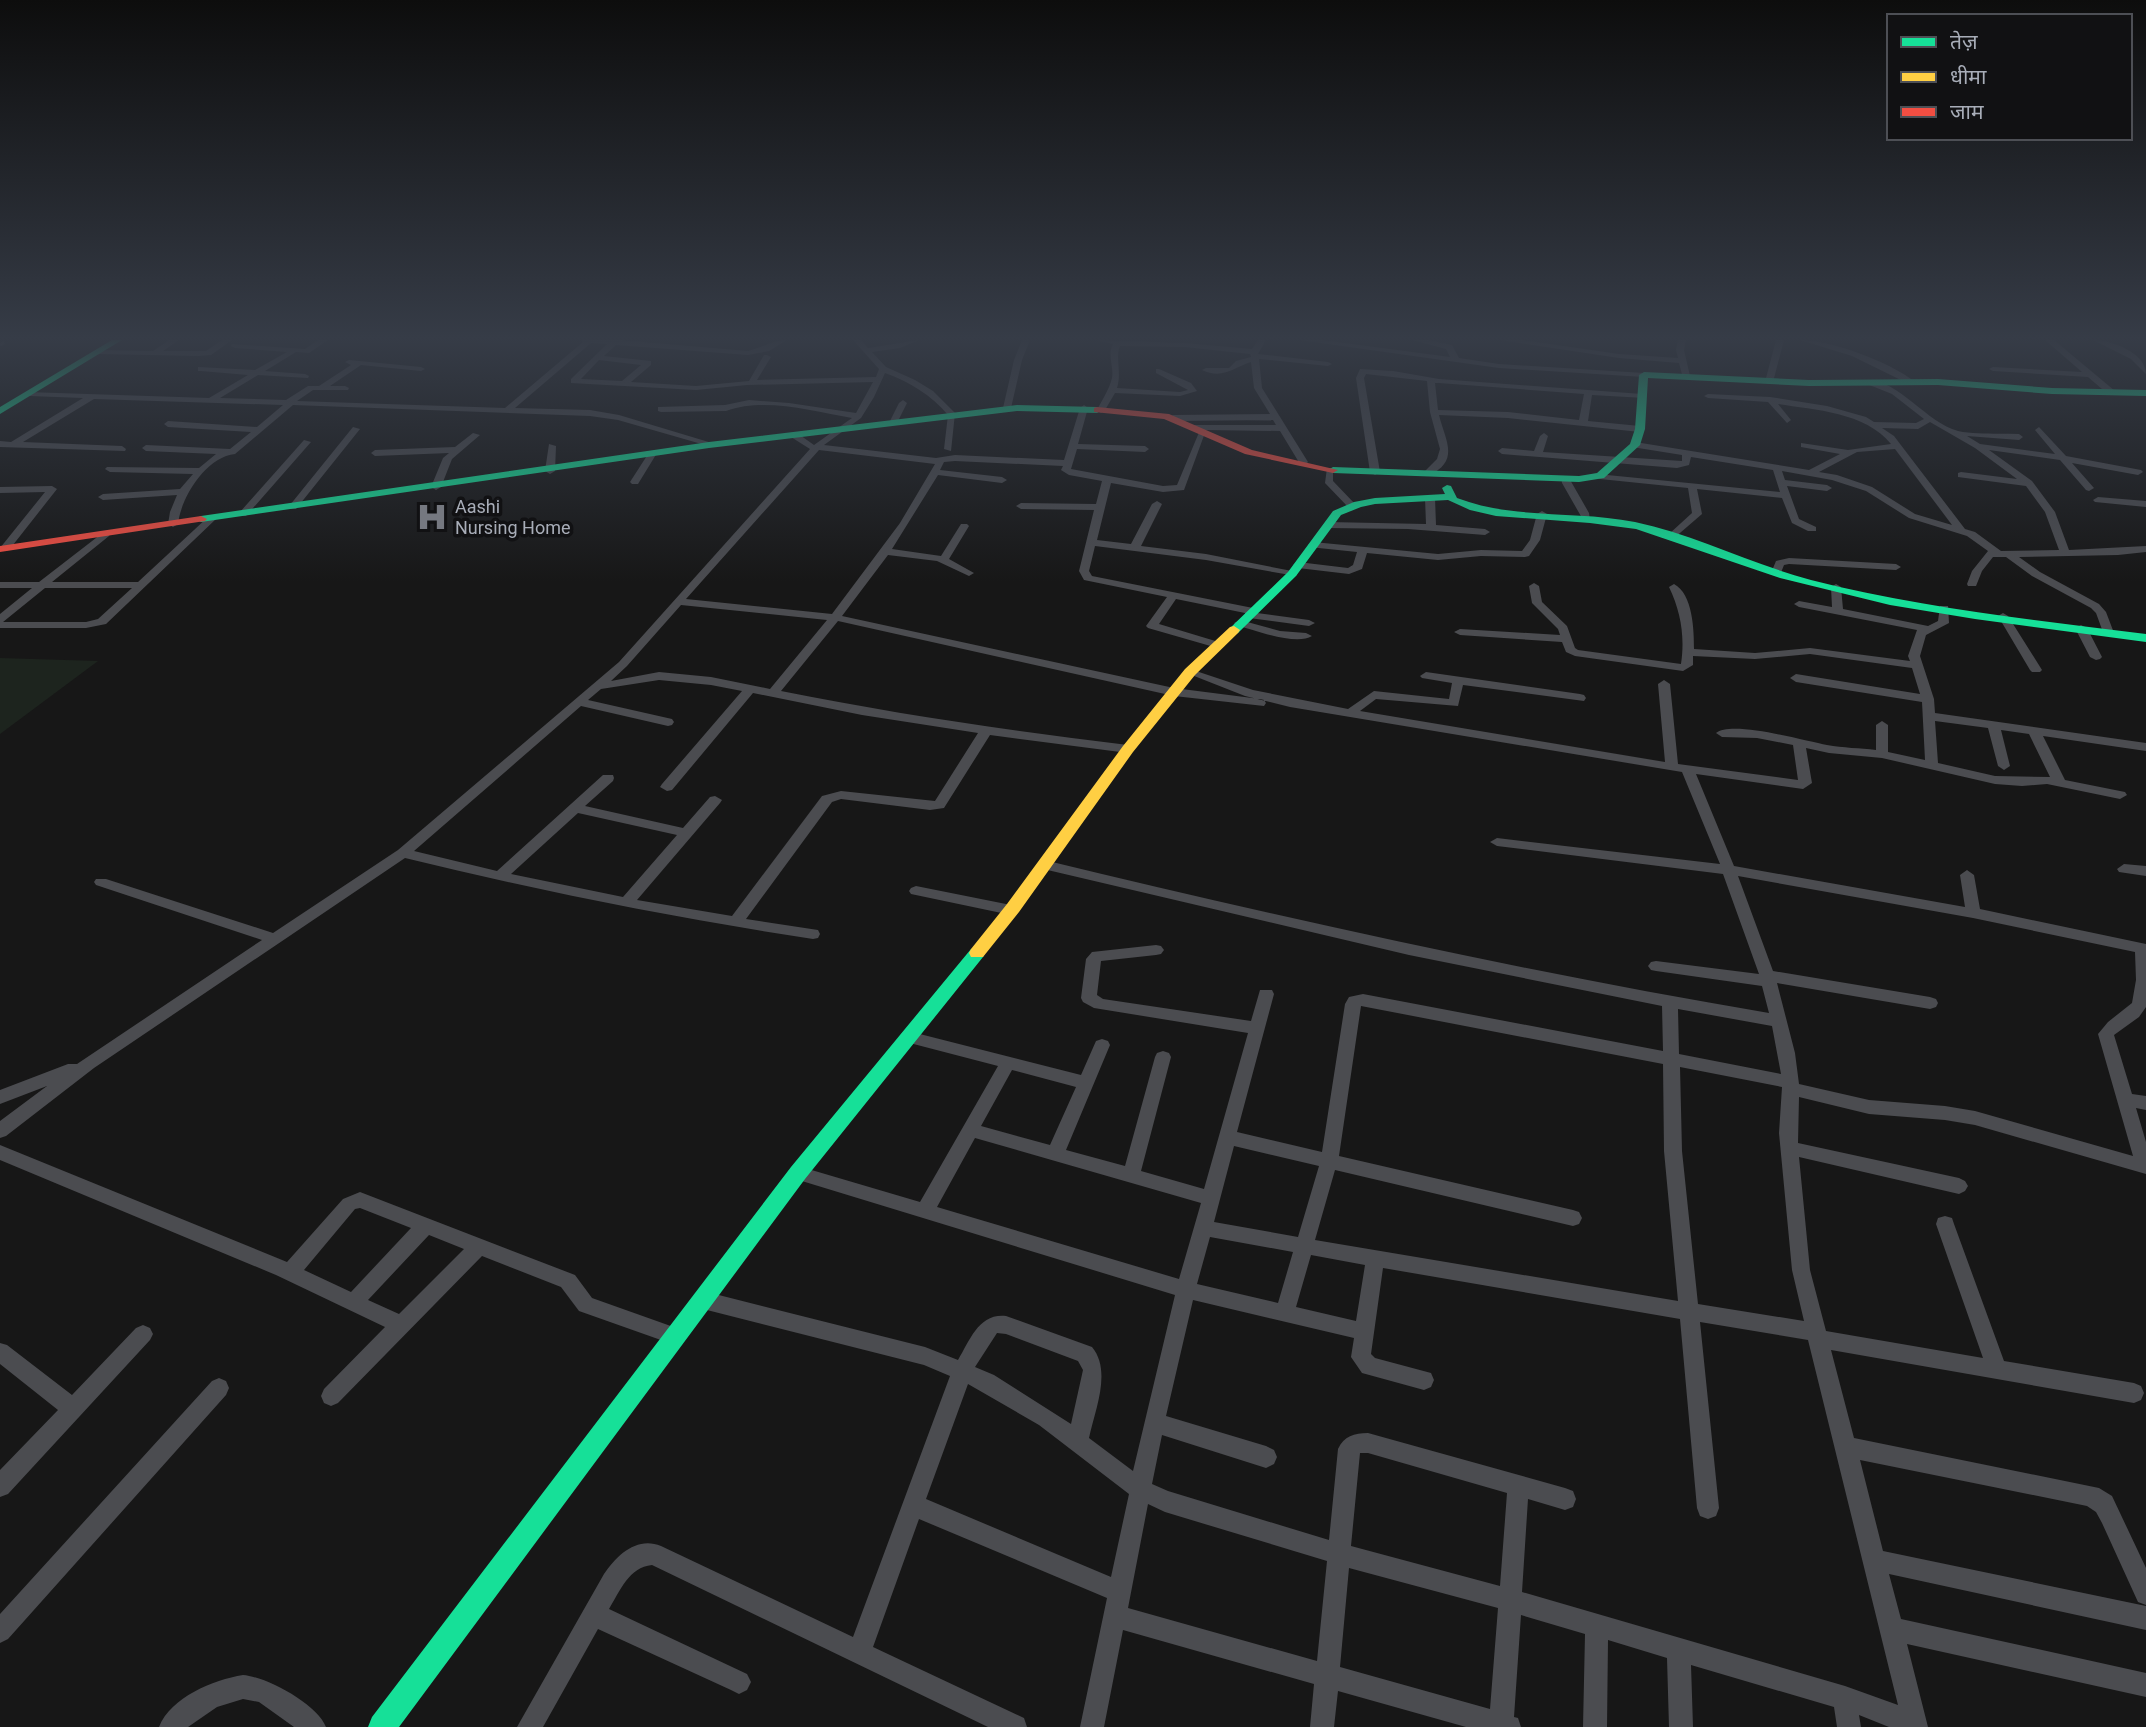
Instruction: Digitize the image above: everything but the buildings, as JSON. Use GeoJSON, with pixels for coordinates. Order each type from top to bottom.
{"type":"FeatureCollection","features":[{"type":"Feature","properties":{"kind":"street"},"geometry":{"type":"LineString","coordinates":[[13,444],[52,421]]}},
{"type":"Feature","properties":{"kind":"street"},"geometry":{"type":"LineString","coordinates":[[146,448],[224,452],[235,450],[270,421]]}},
{"type":"Feature","properties":{"kind":"street"},"geometry":{"type":"LineString","coordinates":[[628,421],[709,445]]}},
{"type":"Feature","properties":{"kind":"street"},"geometry":{"type":"LineString","coordinates":[[648,426],[655,421]]}},
{"type":"Feature","properties":{"kind":"street"},"geometry":{"type":"LineString","coordinates":[[0,1131],[88,1064],[403,853],[624,664],[816,448],[851,421]]}},
{"type":"Feature","properties":{"kind":"street"},"geometry":{"type":"LineString","coordinates":[[3,549],[550,471],[709,445],[911,421]]}},
{"type":"Feature","properties":{"kind":"street"},"geometry":{"type":"LineString","coordinates":[[948,449],[951,421]]}},
{"type":"Feature","properties":{"kind":"street"},"geometry":{"type":"LineString","coordinates":[[1080,421],[1068,463],[1068,472],[1169,489],[1181,488],[1199,429]]}},
{"type":"Feature","properties":{"kind":"street"},"geometry":{"type":"LineString","coordinates":[[1178,421],[1249,452],[1330,470],[1564,478],[1600,476],[1787,496]]}},
{"type":"Feature","properties":{"kind":"street"},"geometry":{"type":"LineString","coordinates":[[1277,421],[1303,462]]}},
{"type":"Feature","properties":{"kind":"street"},"geometry":{"type":"LineString","coordinates":[[1367,421],[1375,472]]}},
{"type":"Feature","properties":{"kind":"street"},"geometry":{"type":"LineString","coordinates":[[1435,473],[1445,454],[1446,444],[1437,421]]}},
{"type":"Feature","properties":{"kind":"street"},"geometry":{"type":"LineString","coordinates":[[1559,421],[1583,423],[1638,437],[1687,454],[1855,483],[1880,495],[1912,516],[1961,530],[2095,606],[2101,612],[2108,633]]}},
{"type":"Feature","properties":{"kind":"street"},"geometry":{"type":"LineString","coordinates":[[1600,476],[1638,437],[1640,421]]}},
{"type":"Feature","properties":{"kind":"street"},"geometry":{"type":"LineString","coordinates":[[1866,421],[1896,446],[1961,530]]}},
{"type":"Feature","properties":{"kind":"street"},"geometry":{"type":"LineString","coordinates":[[1874,425],[1922,425],[1927,421]]}},
{"type":"Feature","properties":{"kind":"street"},"geometry":{"type":"LineString","coordinates":[[1932,421],[1978,446],[2036,489],[2050,512],[2066,553]]}},
{"type":"Feature","properties":{"kind":"street"},"geometry":{"type":"LineString","coordinates":[[168,424],[260,430]]}},
{"type":"Feature","properties":{"kind":"street"},"geometry":{"type":"LineString","coordinates":[[1199,429],[1282,428]]}},
{"type":"Feature","properties":{"kind":"street"},"geometry":{"type":"LineString","coordinates":[[293,507],[356,429]]}},
{"type":"Feature","properties":{"kind":"street"},"geometry":{"type":"LineString","coordinates":[[2039,430],[2089,488]]}},
{"type":"Feature","properties":{"kind":"street"},"geometry":{"type":"LineString","coordinates":[[1572,431],[1638,437]]}},
{"type":"Feature","properties":{"kind":"street"},"geometry":{"type":"LineString","coordinates":[[1957,433],[2019,437]]}},
{"type":"Feature","properties":{"kind":"street"},"geometry":{"type":"LineString","coordinates":[[436,487],[448,458],[476,435]]}},
{"type":"Feature","properties":{"kind":"street"},"geometry":{"type":"LineString","coordinates":[[794,435],[816,448],[941,460],[955,458],[1068,463]]}},
{"type":"Feature","properties":{"kind":"street"},"geometry":{"type":"LineString","coordinates":[[1538,453],[1544,436]]}},
{"type":"Feature","properties":{"kind":"street"},"geometry":{"type":"LineString","coordinates":[[243,514],[307,442]]}},
{"type":"Feature","properties":{"kind":"street"},"geometry":{"type":"LineString","coordinates":[[0,444],[122,449]]}},
{"type":"Feature","properties":{"kind":"street"},"geometry":{"type":"LineString","coordinates":[[1804,445],[1850,453]]}},
{"type":"Feature","properties":{"kind":"street"},"geometry":{"type":"LineString","coordinates":[[550,471],[552,446]]}},
{"type":"Feature","properties":{"kind":"street"},"geometry":{"type":"LineString","coordinates":[[1073,446],[1145,449]]}},
{"type":"Feature","properties":{"kind":"street"},"geometry":{"type":"LineString","coordinates":[[1808,473],[1869,447],[1896,446]]}},
{"type":"Feature","properties":{"kind":"street"},"geometry":{"type":"LineString","coordinates":[[1978,446],[2138,471]]}},
{"type":"Feature","properties":{"kind":"street"},"geometry":{"type":"LineString","coordinates":[[374,453],[458,450]]}},
{"type":"Feature","properties":{"kind":"street"},"geometry":{"type":"LineString","coordinates":[[1502,451],[1683,465],[1686,463],[1687,454]]}},
{"type":"Feature","properties":{"kind":"street"},"geometry":{"type":"LineString","coordinates":[[173,524],[175,506],[183,492],[201,471],[224,452]]}},
{"type":"Feature","properties":{"kind":"street"},"geometry":{"type":"LineString","coordinates":[[635,482],[653,453]]}},
{"type":"Feature","properties":{"kind":"street"},"geometry":{"type":"LineString","coordinates":[[773,693],[887,552],[941,460]]}},
{"type":"Feature","properties":{"kind":"street"},"geometry":{"type":"LineString","coordinates":[[1777,469],[1798,524],[1812,529]]}},
{"type":"Feature","properties":{"kind":"street"},"geometry":{"type":"LineString","coordinates":[[110,470],[201,471]]}},
{"type":"Feature","properties":{"kind":"street"},"geometry":{"type":"LineString","coordinates":[[1330,470],[1328,481],[1352,506]]}},
{"type":"Feature","properties":{"kind":"street"},"geometry":{"type":"LineString","coordinates":[[935,472],[1002,481]]}},
{"type":"Feature","properties":{"kind":"street"},"geometry":{"type":"LineString","coordinates":[[1435,473],[1450,497]]}},
{"type":"Feature","properties":{"kind":"street"},"geometry":{"type":"LineString","coordinates":[[1961,475],[2029,483]]}},
{"type":"Feature","properties":{"kind":"street"},"geometry":{"type":"LineString","coordinates":[[1564,478],[1569,491],[1580,501],[1587,518]]}},
{"type":"Feature","properties":{"kind":"street"},"geometry":{"type":"LineString","coordinates":[[1107,479],[1084,571],[1087,578],[1173,596],[1247,616],[1310,623]]}},
{"type":"Feature","properties":{"kind":"street"},"geometry":{"type":"LineString","coordinates":[[1782,482],[1827,488]]}},
{"type":"Feature","properties":{"kind":"street"},"geometry":{"type":"LineString","coordinates":[[1673,536],[1697,514],[1692,486]]}},
{"type":"Feature","properties":{"kind":"street"},"geometry":{"type":"LineString","coordinates":[[0,490],[52,489],[3,549]]}},
{"type":"Feature","properties":{"kind":"street"},"geometry":{"type":"LineString","coordinates":[[103,497],[183,492]]}},
{"type":"Feature","properties":{"kind":"street"},"geometry":{"type":"LineString","coordinates":[[382,1727],[798,1173],[1011,910],[1128,749],[1190,672],[1295,569],[1337,513],[1375,500],[1450,497],[1482,508],[1613,521],[1673,536],[1776,573],[1836,587],[1944,607],[2146,638]]}},
{"type":"Feature","properties":{"kind":"street"},"geometry":{"type":"LineString","coordinates":[[1430,498],[1431,528]]}},
{"type":"Feature","properties":{"kind":"street"},"geometry":{"type":"LineString","coordinates":[[2098,499],[2146,504]]}},
{"type":"Feature","properties":{"kind":"street"},"geometry":{"type":"LineString","coordinates":[[1135,547],[1157,504]]}},
{"type":"Feature","properties":{"kind":"street"},"geometry":{"type":"LineString","coordinates":[[1021,506],[1098,507]]}},
{"type":"Feature","properties":{"kind":"street"},"geometry":{"type":"LineString","coordinates":[[1313,545],[1451,558],[1481,553],[1525,554],[1535,540],[1542,514]]}},
{"type":"Feature","properties":{"kind":"street"},"geometry":{"type":"LineString","coordinates":[[0,625],[95,625],[107,618],[211,519]]}},
{"type":"Feature","properties":{"kind":"street"},"geometry":{"type":"LineString","coordinates":[[1328,525],[1485,532]]}},
{"type":"Feature","properties":{"kind":"street"},"geometry":{"type":"LineString","coordinates":[[944,559],[964,526]]}},
{"type":"Feature","properties":{"kind":"street"},"geometry":{"type":"LineString","coordinates":[[0,619],[105,534]]}},
{"type":"Feature","properties":{"kind":"street"},"geometry":{"type":"LineString","coordinates":[[1090,542],[1295,569],[1349,571],[1358,567],[1363,551]]}},
{"type":"Feature","properties":{"kind":"street"},"geometry":{"type":"LineString","coordinates":[[1972,584],[1988,555],[2142,549],[2146,559]]}},
{"type":"Feature","properties":{"kind":"street"},"geometry":{"type":"LineString","coordinates":[[887,552],[944,559],[970,572]]}},
{"type":"Feature","properties":{"kind":"street"},"geometry":{"type":"LineString","coordinates":[[1776,573],[1780,563],[1789,561],[1896,567]]}},
{"type":"Feature","properties":{"kind":"street"},"geometry":{"type":"LineString","coordinates":[[0,585],[142,585]]}},
{"type":"Feature","properties":{"kind":"street"},"geometry":{"type":"LineString","coordinates":[[1534,586],[1537,603],[1563,628],[1570,650],[1575,653],[1680,668],[1686,667],[1687,617],[1674,587]]}},
{"type":"Feature","properties":{"kind":"street"},"geometry":{"type":"LineString","coordinates":[[1836,587],[1838,612]]}},
{"type":"Feature","properties":{"kind":"street"},"geometry":{"type":"LineString","coordinates":[[1173,596],[1152,626],[1218,645]]}},
{"type":"Feature","properties":{"kind":"street"},"geometry":{"type":"LineString","coordinates":[[679,602],[834,617],[1174,692],[1252,702],[1290,703]]}},
{"type":"Feature","properties":{"kind":"street"},"geometry":{"type":"LineString","coordinates":[[1798,604],[1927,629]]}},
{"type":"Feature","properties":{"kind":"street"},"geometry":{"type":"LineString","coordinates":[[1932,766],[1928,699],[1915,648],[1921,633],[1942,623],[1944,607]]}},
{"type":"Feature","properties":{"kind":"street"},"geometry":{"type":"LineString","coordinates":[[1247,616],[1279,634],[1306,636]]}},
{"type":"Feature","properties":{"kind":"street"},"geometry":{"type":"LineString","coordinates":[[2003,616],[2036,670]]}},
{"type":"Feature","properties":{"kind":"street"},"geometry":{"type":"LineString","coordinates":[[2081,628],[2096,657]]}},
{"type":"Feature","properties":{"kind":"street"},"geometry":{"type":"LineString","coordinates":[[1460,632],[1566,639]]}},
{"type":"Feature","properties":{"kind":"street"},"geometry":{"type":"LineString","coordinates":[[1688,652],[1755,656],[1810,652],[1917,664]]}},
{"type":"Feature","properties":{"kind":"street"},"geometry":{"type":"LineString","coordinates":[[624,664],[659,676],[711,681],[862,711],[986,731],[1128,749]]}},
{"type":"Feature","properties":{"kind":"street"},"geometry":{"type":"LineString","coordinates":[[1190,672],[1290,703],[1672,767],[1691,777],[1803,785],[1805,783],[1798,743]]}},
{"type":"Feature","properties":{"kind":"street"},"geometry":{"type":"LineString","coordinates":[[598,686],[659,676]]}},
{"type":"Feature","properties":{"kind":"street"},"geometry":{"type":"LineString","coordinates":[[1426,676],[1580,698]]}},
{"type":"Feature","properties":{"kind":"street"},"geometry":{"type":"LineString","coordinates":[[1796,678],[1928,699]]}},
{"type":"Feature","properties":{"kind":"street"},"geometry":{"type":"LineString","coordinates":[[1350,713],[1374,695],[1454,703],[1458,680]]}},
{"type":"Feature","properties":{"kind":"street"},"geometry":{"type":"LineString","coordinates":[[1664,684],[1672,767]]}},
{"type":"Feature","properties":{"kind":"street"},"geometry":{"type":"LineString","coordinates":[[667,787],[751,688]]}},
{"type":"Feature","properties":{"kind":"street"},"geometry":{"type":"LineString","coordinates":[[1423,725],[1424,700]]}},
{"type":"Feature","properties":{"kind":"street"},"geometry":{"type":"LineString","coordinates":[[580,702],[668,722]]}},
{"type":"Feature","properties":{"kind":"street"},"geometry":{"type":"LineString","coordinates":[[1929,716],[2146,747]]}},
{"type":"Feature","properties":{"kind":"street"},"geometry":{"type":"LineString","coordinates":[[1882,725],[1882,754]]}},
{"type":"Feature","properties":{"kind":"street"},"geometry":{"type":"LineString","coordinates":[[1993,725],[2004,766]]}},
{"type":"Feature","properties":{"kind":"street"},"geometry":{"type":"LineString","coordinates":[[735,923],[827,799],[841,795],[939,805],[986,731]]}},
{"type":"Feature","properties":{"kind":"street"},"geometry":{"type":"LineString","coordinates":[[2034,731],[2059,781]]}},
{"type":"Feature","properties":{"kind":"street"},"geometry":{"type":"LineString","coordinates":[[1722,733],[1757,734],[1798,743],[1882,754],[2010,782],[2059,781],[2120,795]]}},
{"type":"Feature","properties":{"kind":"street"},"geometry":{"type":"LineString","coordinates":[[1691,777],[1729,870],[1767,979],[1787,1053],[1791,1085],[1788,1133],[1801,1270],[1916,1727]]}},
{"type":"Feature","properties":{"kind":"street"},"geometry":{"type":"LineString","coordinates":[[499,877],[608,778]]}},
{"type":"Feature","properties":{"kind":"street"},"geometry":{"type":"LineString","coordinates":[[627,902],[715,800]]}},
{"type":"Feature","properties":{"kind":"street"},"geometry":{"type":"LineString","coordinates":[[576,808],[686,833]]}},
{"type":"Feature","properties":{"kind":"street"},"geometry":{"type":"LineString","coordinates":[[1497,842],[1729,870],[1973,913],[2144,949],[2145,997],[2139,1008],[2118,1021],[2106,1034],[2141,1155],[2146,1164]]}},
{"type":"Feature","properties":{"kind":"street"},"geometry":{"type":"LineString","coordinates":[[403,853],[499,877],[735,923],[813,934]]}},
{"type":"Feature","properties":{"kind":"street"},"geometry":{"type":"LineString","coordinates":[[1044,865],[1399,947],[1670,1003],[1779,1021]]}},
{"type":"Feature","properties":{"kind":"street"},"geometry":{"type":"LineString","coordinates":[[2124,869],[2146,871]]}},
{"type":"Feature","properties":{"kind":"street"},"geometry":{"type":"LineString","coordinates":[[1967,875],[1973,913]]}},
{"type":"Feature","properties":{"kind":"street"},"geometry":{"type":"LineString","coordinates":[[101,882],[275,939]]}},
{"type":"Feature","properties":{"kind":"street"},"geometry":{"type":"LineString","coordinates":[[916,891],[1011,910]]}},
{"type":"Feature","properties":{"kind":"street"},"geometry":{"type":"LineString","coordinates":[[1156,950],[1097,956],[1094,959],[1089,998],[1100,1004],[1257,1028]]}},
{"type":"Feature","properties":{"kind":"street"},"geometry":{"type":"LineString","coordinates":[[1657,966],[1930,1003]]}},
{"type":"Feature","properties":{"kind":"street"},"geometry":{"type":"LineString","coordinates":[[1092,1727],[1154,1422],[1186,1290],[1266,994]]}},
{"type":"Feature","properties":{"kind":"street"},"geometry":{"type":"LineString","coordinates":[[1285,1313],[1329,1161],[1355,1000],[1671,1058],[1791,1085],[1869,1107],[1975,1118],[2146,1164]]}},
{"type":"Feature","properties":{"kind":"street"},"geometry":{"type":"LineString","coordinates":[[1670,1003],[1673,1151],[1708,1508]]}},
{"type":"Feature","properties":{"kind":"street"},"geometry":{"type":"LineString","coordinates":[[908,1037],[1086,1083]]}},
{"type":"Feature","properties":{"kind":"street"},"geometry":{"type":"LineString","coordinates":[[1055,1154],[1102,1045]]}},
{"type":"Feature","properties":{"kind":"street"},"geometry":{"type":"LineString","coordinates":[[1131,1176],[1163,1057]]}},
{"type":"Feature","properties":{"kind":"street"},"geometry":{"type":"LineString","coordinates":[[925,1211],[1008,1063]]}},
{"type":"Feature","properties":{"kind":"street"},"geometry":{"type":"LineString","coordinates":[[0,1097],[88,1064]]}},
{"type":"Feature","properties":{"kind":"street"},"geometry":{"type":"LineString","coordinates":[[2124,1099],[2146,1103]]}},
{"type":"Feature","properties":{"kind":"street"},"geometry":{"type":"LineString","coordinates":[[970,1130],[1211,1198]]}},
{"type":"Feature","properties":{"kind":"street"},"geometry":{"type":"LineString","coordinates":[[1227,1137],[1573,1218]]}},
{"type":"Feature","properties":{"kind":"street"},"geometry":{"type":"LineString","coordinates":[[1790,1148],[1959,1186]]}},
{"type":"Feature","properties":{"kind":"street"},"geometry":{"type":"LineString","coordinates":[[0,1152],[290,1272],[401,1325]]}},
{"type":"Feature","properties":{"kind":"street"},"geometry":{"type":"LineString","coordinates":[[798,1173],[1186,1290],[1365,1332]]}},
{"type":"Feature","properties":{"kind":"street"},"geometry":{"type":"LineString","coordinates":[[290,1272],[354,1201],[360,1200],[568,1281],[586,1305],[675,1336]]}},
{"type":"Feature","properties":{"kind":"street"},"geometry":{"type":"LineString","coordinates":[[1945,1224],[1997,1370]]}},
{"type":"Feature","properties":{"kind":"street"},"geometry":{"type":"LineString","coordinates":[[354,1303],[426,1225]]}},
{"type":"Feature","properties":{"kind":"street"},"geometry":{"type":"LineString","coordinates":[[1203,1228],[1690,1312],[2134,1393]]}},
{"type":"Feature","properties":{"kind":"street"},"geometry":{"type":"LineString","coordinates":[[331,1396],[479,1246]]}},
{"type":"Feature","properties":{"kind":"street"},"geometry":{"type":"LineString","coordinates":[[1375,1259],[1362,1357],[1364,1363],[1424,1380]]}},
{"type":"Feature","properties":{"kind":"street"},"geometry":{"type":"LineString","coordinates":[[703,1300],[925,1356],[987,1382],[1046,1418],[1140,1489],[1165,1501],[1339,1554],[1510,1600],[1845,1698],[1880,1709],[1899,1718],[1909,1727]]}},
{"type":"Feature","properties":{"kind":"street"},"geometry":{"type":"LineString","coordinates":[[859,1653],[961,1371],[988,1328],[996,1324],[1006,1325],[1085,1354],[1091,1361],[1093,1370],[1078,1441]]}},
{"type":"Feature","properties":{"kind":"street"},"geometry":{"type":"LineString","coordinates":[[0,1486],[144,1334]]}},
{"type":"Feature","properties":{"kind":"street"},"geometry":{"type":"LineString","coordinates":[[0,1352],[73,1409]]}},
{"type":"Feature","properties":{"kind":"street"},"geometry":{"type":"LineString","coordinates":[[0,1632],[219,1388]]}},
{"type":"Feature","properties":{"kind":"street"},"geometry":{"type":"LineString","coordinates":[[1154,1422],[1266,1457]]}},
{"type":"Feature","properties":{"kind":"street"},"geometry":{"type":"LineString","coordinates":[[1322,1727],[1349,1449],[1357,1443],[1368,1443],[1565,1499]]}},
{"type":"Feature","properties":{"kind":"street"},"geometry":{"type":"LineString","coordinates":[[1845,1447],[2091,1496],[2104,1504],[2146,1594]]}},
{"type":"Feature","properties":{"kind":"street"},"geometry":{"type":"LineString","coordinates":[[1114,1616],[1503,1726],[1518,1486]]}},
{"type":"Feature","properties":{"kind":"street"},"geometry":{"type":"LineString","coordinates":[[913,1504],[1119,1592]]}},
{"type":"Feature","properties":{"kind":"street"},"geometry":{"type":"LineString","coordinates":[[529,1727],[593,1614],[625,1564],[636,1555],[653,1554],[1015,1727]]}},
{"type":"Feature","properties":{"kind":"street"},"geometry":{"type":"LineString","coordinates":[[1874,1560],[2146,1618]]}},
{"type":"Feature","properties":{"kind":"street"},"geometry":{"type":"LineString","coordinates":[[593,1614],[739,1682]]}},
{"type":"Feature","properties":{"kind":"street"},"geometry":{"type":"LineString","coordinates":[[1595,1727],[1597,1625]]}},
{"type":"Feature","properties":{"kind":"street"},"geometry":{"type":"LineString","coordinates":[[1891,1629],[2146,1685]]}},
{"type":"Feature","properties":{"kind":"street"},"geometry":{"type":"LineString","coordinates":[[1679,1649],[1681,1727]]}},
{"type":"Feature","properties":{"kind":"street"},"geometry":{"type":"LineString","coordinates":[[171,1727],[194,1706],[224,1692],[256,1688],[314,1727]]}},
{"type":"Feature","properties":{"kind":"street"},"geometry":{"type":"LineString","coordinates":[[1845,1698],[1849,1727]]}},
{"type":"Feature","properties":{"kind":"shaded area"},"geometry":{"type":"Polygon","coordinates":[[[0,658],[98,661],[0,734],[0,658]]]}},
{"type":"Feature","properties":{"kind":"traffic: fast"},"geometry":{"type":"LineString","coordinates":[[201,519],[709,445],[912,421]]}},
{"type":"Feature","properties":{"kind":"traffic: fast"},"geometry":{"type":"LineString","coordinates":[[1333,470],[1579,479],[1600,476],[1635,445],[1641,421]]}},
{"type":"Feature","properties":{"kind":"traffic: fast"},"geometry":{"type":"LineString","coordinates":[[1447,488],[1453,500],[1474,508],[1520,516],[1636,526],[1679,538],[1784,576],[1848,592],[1975,615],[2146,638]]}},
{"type":"Feature","properties":{"kind":"traffic: fast"},"geometry":{"type":"LineString","coordinates":[[1234,630],[1292,574],[1337,513],[1358,504],[1375,501],[1450,497]]}},
{"type":"Feature","properties":{"kind":"traffic: fast"},"geometry":{"type":"LineString","coordinates":[[382,1727],[798,1173],[977,953]]}},
{"type":"Feature","properties":{"kind":"traffic: slow"},"geometry":{"type":"LineString","coordinates":[[977,953],[1013,908],[1128,749],[1190,672],[1234,630]]}},
{"type":"Feature","properties":{"kind":"traffic: jam"},"geometry":{"type":"LineString","coordinates":[[1177,421],[1249,452],[1333,470]]}},
{"type":"Feature","properties":{"kind":"traffic: jam"},"geometry":{"type":"LineString","coordinates":[[0,549],[201,519]]}},
{"type":"Feature","properties":{"kind":"place","name":"Aashi Nursing Home"},"geometry":{"type":"Point","coordinates":[432,517]}}]}
